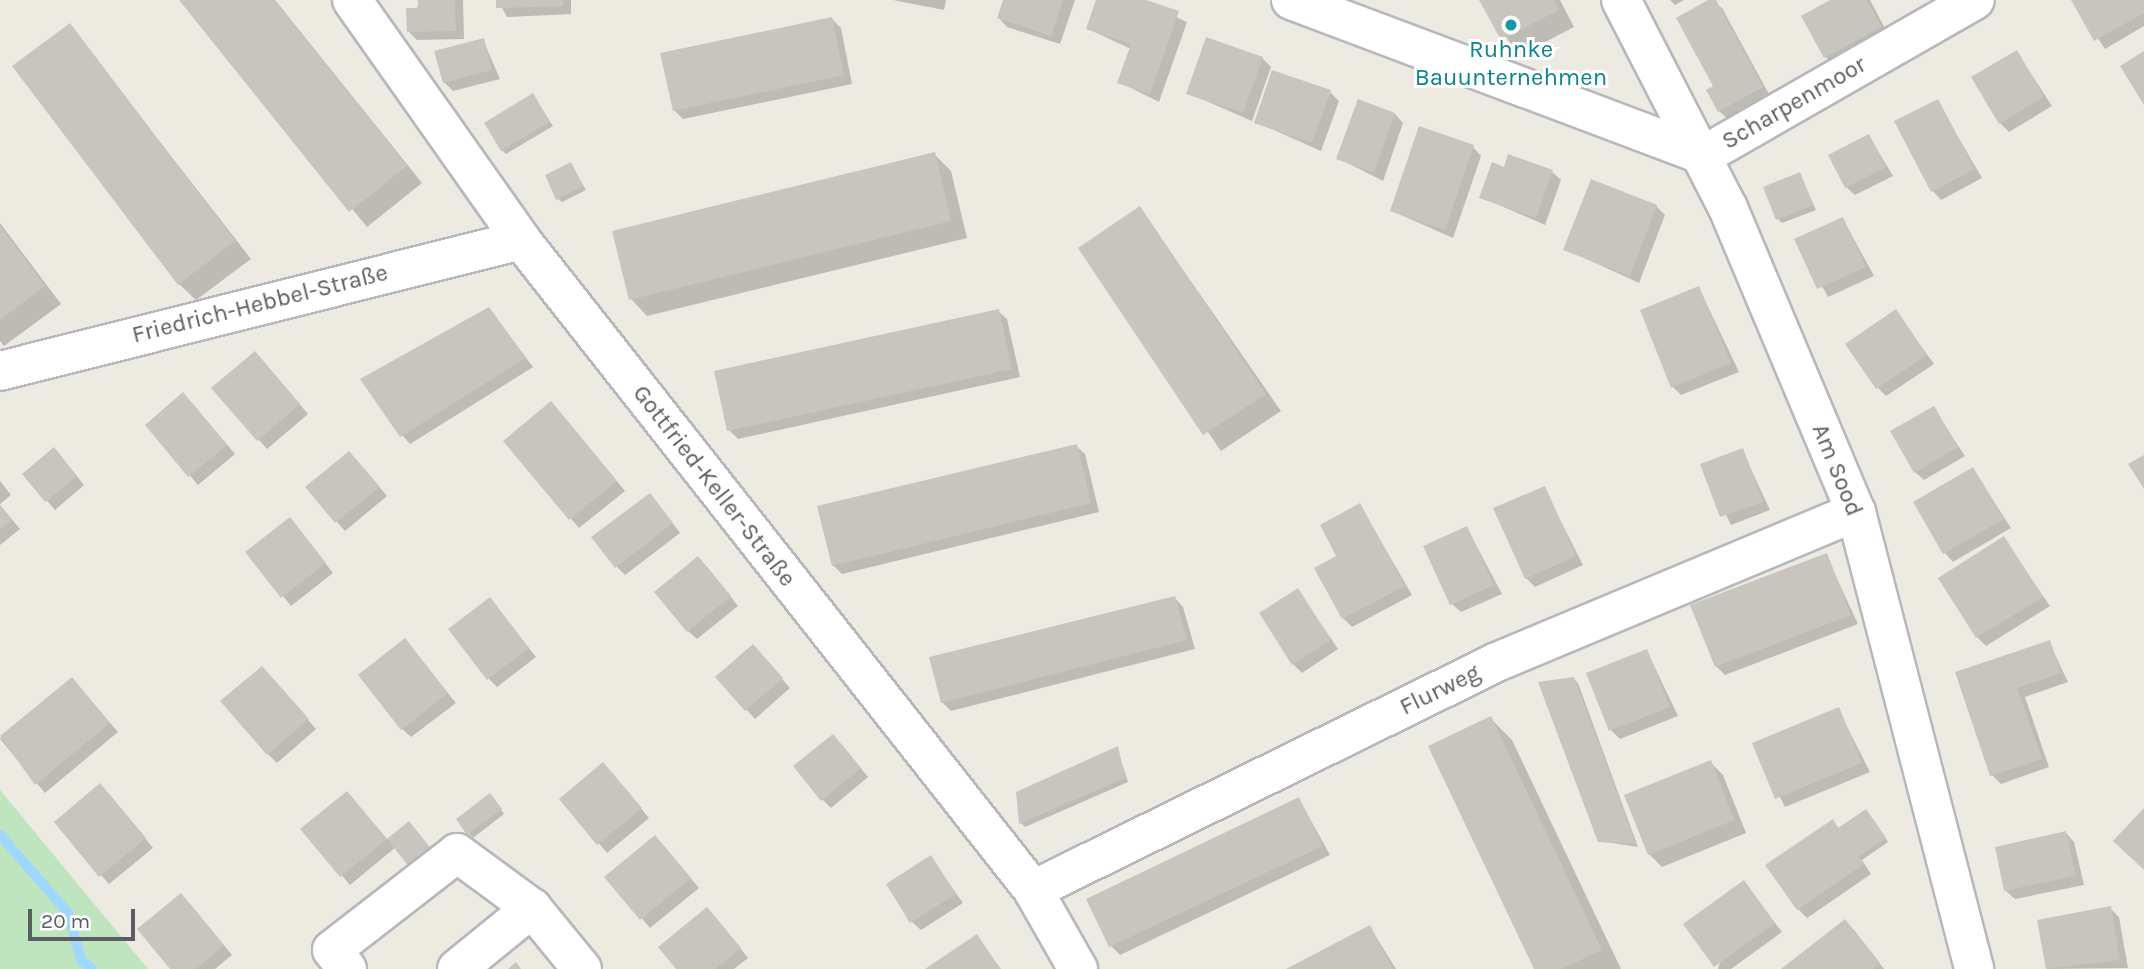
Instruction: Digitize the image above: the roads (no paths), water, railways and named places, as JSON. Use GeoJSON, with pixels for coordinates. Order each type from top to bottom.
{"type":"FeatureCollection","features":[{"type":"Feature","properties":{"kind":"street","name":"Gottfried-Keller-Straße"},"geometry":{"type":"LineString","coordinates":[[352,0],[521,240],[1033,890],[1078,969]]}},
{"type":"Feature","properties":{"kind":"street","name":"Scharpenmoor"},"geometry":{"type":"LineString","coordinates":[[1291,0],[1704,155],[1975,0]]}},
{"type":"Feature","properties":{"kind":"street","name":"Am Sood"},"geometry":{"type":"LineString","coordinates":[[1621,0],[1704,155],[1856,512],[1974,969]]}},
{"type":"Feature","properties":{"kind":"street","name":"Friedrich-Hebbel-Straße"},"geometry":{"type":"LineString","coordinates":[[0,371],[521,240]]}},
{"type":"Feature","properties":{"kind":"street","name":"Flurweg"},"geometry":{"type":"LineString","coordinates":[[1033,890],[1497,662],[1856,512]]}},
{"type":"Feature","properties":{"kind":"street"},"geometry":{"type":"LineString","coordinates":[[347,969],[332,950],[457,853],[532,908],[582,969]]}},
{"type":"Feature","properties":{"kind":"street"},"geometry":{"type":"LineString","coordinates":[[457,969],[532,908]]}},
{"type":"Feature","properties":{"kind":"waterway"},"geometry":{"type":"LineString","coordinates":[[0,835],[68,913],[81,960],[92,969]]}},
{"type":"Feature","properties":{"kind":"place","name":"Ruhnke Bauunternehmen"},"geometry":{"type":"Point","coordinates":[1511,25]}}]}
